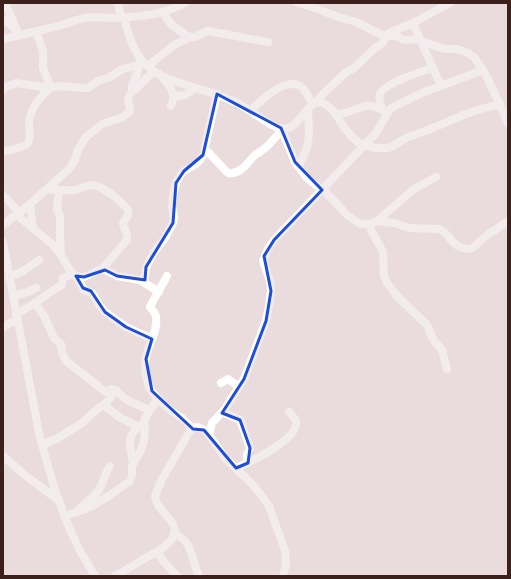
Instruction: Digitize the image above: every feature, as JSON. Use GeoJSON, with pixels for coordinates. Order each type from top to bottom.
{"type":"FeatureCollection","features":[{"type":"Feature","properties":{"kind":"street"},"geometry":{"type":"LineString","coordinates":[[5,3],[19,32]]}},
{"type":"Feature","properties":{"kind":"street"},"geometry":{"type":"LineString","coordinates":[[118,3],[131,42],[140,61],[169,79],[217,94],[235,102],[282,130],[291,154],[307,178],[322,190],[347,215],[357,222],[362,224],[395,223],[409,228],[439,229],[443,230],[456,245],[469,249],[508,221]]}},
{"type":"Feature","properties":{"kind":"street"},"geometry":{"type":"LineString","coordinates":[[3,39],[19,32],[36,31],[84,18],[150,15],[168,11],[185,3]]}},
{"type":"Feature","properties":{"kind":"street"},"geometry":{"type":"LineString","coordinates":[[298,3],[356,22],[387,36],[396,36],[404,40],[420,40],[444,49],[457,49],[468,53],[475,58],[483,70],[508,123]]}},
{"type":"Feature","properties":{"kind":"street"},"geometry":{"type":"LineString","coordinates":[[205,149],[228,173],[231,174],[243,169],[253,157],[264,149],[282,130],[293,127],[322,95],[345,73],[354,68],[375,48],[380,46],[391,31],[413,23],[450,3]]}},
{"type":"Feature","properties":{"kind":"street"},"geometry":{"type":"LineString","coordinates":[[162,12],[172,25],[183,34],[190,37]]}},
{"type":"Feature","properties":{"kind":"street"},"geometry":{"type":"LineString","coordinates":[[3,19],[19,32]]}},
{"type":"Feature","properties":{"kind":"street"},"geometry":{"type":"LineString","coordinates":[[413,23],[441,86]]}},
{"type":"Feature","properties":{"kind":"street"},"geometry":{"type":"LineString","coordinates":[[36,31],[44,51],[43,68],[50,87]]}},
{"type":"Feature","properties":{"kind":"street"},"geometry":{"type":"LineString","coordinates":[[172,106],[174,95],[172,88],[155,71],[154,61],[174,45],[190,37],[200,35],[208,31],[268,42]]}},
{"type":"Feature","properties":{"kind":"street"},"geometry":{"type":"LineString","coordinates":[[3,90],[6,87],[16,83],[50,87],[62,86],[88,88],[98,81],[108,78],[140,61]]}},
{"type":"Feature","properties":{"kind":"street"},"geometry":{"type":"LineString","coordinates":[[132,92],[132,85],[137,74],[140,61]]}},
{"type":"Feature","properties":{"kind":"street"},"geometry":{"type":"LineString","coordinates":[[385,111],[379,100],[382,90],[400,80],[432,68]]}},
{"type":"Feature","properties":{"kind":"street"},"geometry":{"type":"LineString","coordinates":[[336,114],[348,113],[365,106],[373,106],[385,111],[390,110],[422,93],[483,70]]}},
{"type":"Feature","properties":{"kind":"street"},"geometry":{"type":"LineString","coordinates":[[3,225],[30,204],[69,169],[75,160],[78,150],[85,138],[102,124],[123,116],[129,112],[129,98],[132,92],[155,71]]}},
{"type":"Feature","properties":{"kind":"street"},"geometry":{"type":"LineString","coordinates":[[250,111],[262,99],[276,89],[291,84],[298,84],[302,88],[312,106],[309,140],[305,153],[298,166]]}},
{"type":"Feature","properties":{"kind":"street"},"geometry":{"type":"LineString","coordinates":[[3,152],[25,146],[28,143],[30,138],[29,124],[32,109],[50,87]]}},
{"type":"Feature","properties":{"kind":"street"},"geometry":{"type":"LineString","coordinates":[[174,95],[181,97],[194,88]]}},
{"type":"Feature","properties":{"kind":"street"},"geometry":{"type":"LineString","coordinates":[[144,282],[146,267],[173,223],[174,218],[172,206],[176,183],[181,174],[196,164],[203,155],[217,94]]}},
{"type":"Feature","properties":{"kind":"street"},"geometry":{"type":"LineString","coordinates":[[312,106],[322,103],[327,105],[336,114],[344,127],[356,141],[364,146],[388,148],[406,138],[481,108],[500,104]]}},
{"type":"Feature","properties":{"kind":"street"},"geometry":{"type":"LineString","coordinates":[[209,435],[212,423],[222,412],[239,387],[246,373],[266,321],[271,291],[270,281],[263,261],[264,256],[274,240],[311,203],[376,133],[385,111]]}},
{"type":"Feature","properties":{"kind":"street"},"geometry":{"type":"LineString","coordinates":[[436,177],[414,189],[373,223],[372,232],[382,252],[384,276],[387,283],[397,296],[427,325],[432,337],[442,350],[446,369]]}},
{"type":"Feature","properties":{"kind":"street"},"geometry":{"type":"LineString","coordinates":[[3,327],[24,310],[62,285],[63,278],[74,275],[84,277],[102,270],[128,237],[123,223],[128,215],[128,210],[112,195],[101,188],[92,185],[74,190],[47,189]]}},
{"type":"Feature","properties":{"kind":"street"},"geometry":{"type":"LineString","coordinates":[[59,190],[57,209],[60,216],[61,254]]}},
{"type":"Feature","properties":{"kind":"street"},"geometry":{"type":"LineString","coordinates":[[3,195],[18,214],[61,254],[69,269],[84,290],[92,293],[105,312],[126,327],[152,339]]}},
{"type":"Feature","properties":{"kind":"street"},"geometry":{"type":"LineString","coordinates":[[30,204],[34,228]]}},
{"type":"Feature","properties":{"kind":"street"},"geometry":{"type":"LineString","coordinates":[[3,242],[5,268],[9,277],[13,296],[42,446],[64,516],[79,549],[95,576]]}},
{"type":"Feature","properties":{"kind":"street"},"geometry":{"type":"LineString","coordinates":[[9,277],[39,260]]}},
{"type":"Feature","properties":{"kind":"street"},"geometry":{"type":"LineString","coordinates":[[102,270],[117,276],[140,280],[159,292]]}},
{"type":"Feature","properties":{"kind":"street"},"geometry":{"type":"LineString","coordinates":[[167,276],[150,307],[156,315],[156,327],[146,354],[148,385],[165,406],[182,418],[193,429]]}},
{"type":"Feature","properties":{"kind":"street"},"geometry":{"type":"LineString","coordinates":[[13,296],[30,292],[36,288]]}},
{"type":"Feature","properties":{"kind":"street"},"geometry":{"type":"LineString","coordinates":[[35,303],[44,316],[54,338],[61,344],[62,353],[66,361],[104,392],[108,392],[111,389],[116,390],[128,400],[143,406],[145,419],[144,441],[131,468],[132,478],[130,481],[94,505],[64,516]]}},
{"type":"Feature","properties":{"kind":"street"},"geometry":{"type":"LineString","coordinates":[[221,383],[228,379],[239,387]]}},
{"type":"Feature","properties":{"kind":"street"},"geometry":{"type":"LineString","coordinates":[[42,446],[82,423],[112,397],[116,390]]}},
{"type":"Feature","properties":{"kind":"street"},"geometry":{"type":"LineString","coordinates":[[145,419],[158,398]]}},
{"type":"Feature","properties":{"kind":"street"},"geometry":{"type":"LineString","coordinates":[[103,405],[121,418],[145,419]]}},
{"type":"Feature","properties":{"kind":"street"},"geometry":{"type":"LineString","coordinates":[[134,463],[129,444],[132,434],[155,410],[165,406]]}},
{"type":"Feature","properties":{"kind":"street"},"geometry":{"type":"LineString","coordinates":[[222,412],[240,420],[250,448],[248,463]]}},
{"type":"Feature","properties":{"kind":"street"},"geometry":{"type":"LineString","coordinates":[[236,468],[269,452],[285,440],[295,429],[296,421],[289,412]]}},
{"type":"Feature","properties":{"kind":"street"},"geometry":{"type":"LineString","coordinates":[[115,576],[158,552],[173,538],[175,533],[173,525],[157,503],[154,496],[170,464],[189,432],[193,429],[200,428],[209,435],[225,458],[252,484],[269,506],[285,551],[286,564],[283,576]]}},
{"type":"Feature","properties":{"kind":"street"},"geometry":{"type":"LineString","coordinates":[[3,456],[26,476],[59,500]]}},
{"type":"Feature","properties":{"kind":"street"},"geometry":{"type":"LineString","coordinates":[[77,512],[98,490],[104,481],[105,474],[110,466]]}},
{"type":"Feature","properties":{"kind":"street"},"geometry":{"type":"LineString","coordinates":[[175,533],[189,546],[195,568],[199,576]]}},
{"type":"Feature","properties":{"kind":"street"},"geometry":{"type":"LineString","coordinates":[[158,552],[169,569],[177,576]]}},
{"type":"Feature","properties":{"kind":"highlighted area"},"geometry":{"type":"Polygon","coordinates":[[[217,94],[281,128],[295,162],[322,190],[274,240],[264,256],[271,291],[266,321],[244,379],[222,413],[240,420],[250,448],[248,463],[236,468],[204,430],[193,429],[152,391],[146,359],[152,339],[126,327],[105,312],[91,291],[83,288],[76,276],[84,277],[105,270],[117,276],[145,280],[146,267],[173,223],[176,183],[184,171],[203,155],[217,94]]]}}]}
